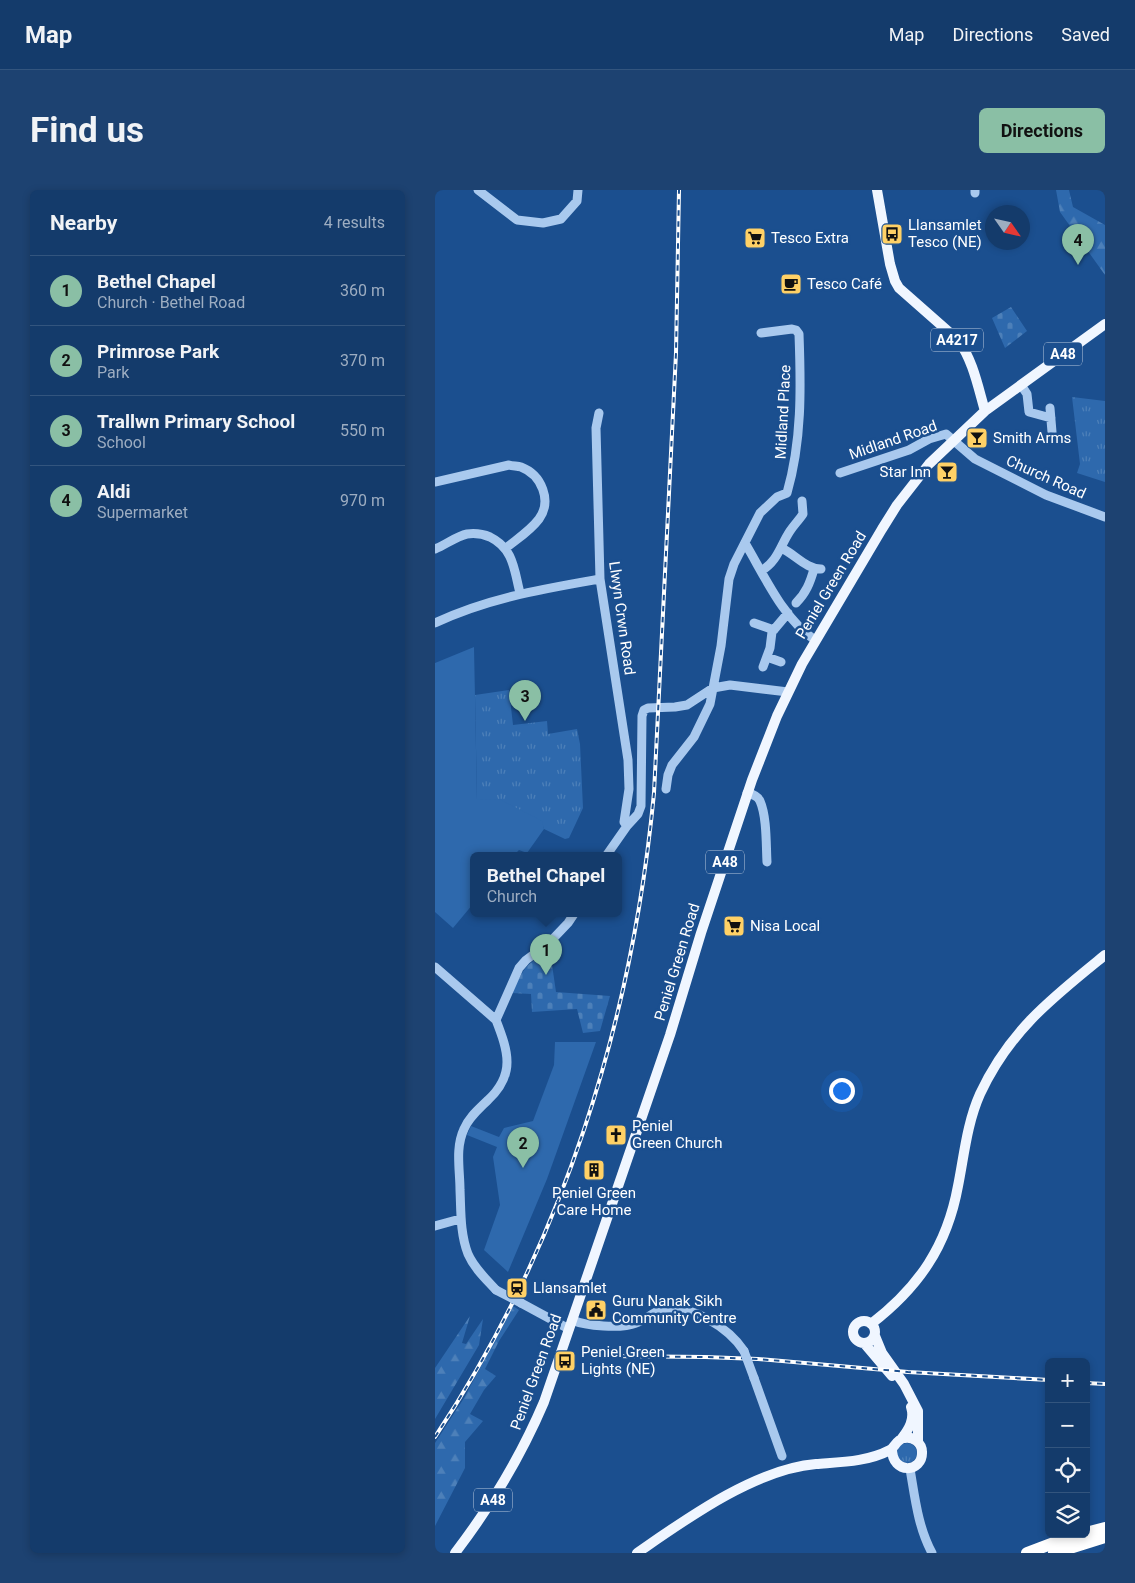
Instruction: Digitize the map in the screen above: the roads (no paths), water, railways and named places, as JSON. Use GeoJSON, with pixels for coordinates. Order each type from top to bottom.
{"type":"FeatureCollection","features":[{"type":"Feature","properties":{"kind":"highway"},"geometry":{"type":"LineString","coordinates":[[1090,1532],[1105,1528]]}},
{"type":"Feature","properties":{"kind":"highway"},"geometry":{"type":"LineString","coordinates":[[1054,1553],[1105,1537]]}},
{"type":"Feature","properties":{"kind":"highway"},"geometry":{"type":"LineString","coordinates":[[1027,1553],[1069,1538]]}},
{"type":"Feature","properties":{"kind":"main road","name":"A4217"},"geometry":{"type":"LineString","coordinates":[[877,190],[890,264],[895,281],[899,288],[958,340],[966,354],[985,411]]}},
{"type":"Feature","properties":{"kind":"main road","name":"A48"},"geometry":{"type":"LineString","coordinates":[[985,411],[1105,324]]}},
{"type":"Feature","properties":{"kind":"main road"},"geometry":{"type":"LineString","coordinates":[[980,393],[999,397],[1011,392]]}},
{"type":"Feature","properties":{"kind":"main road","name":"Peniel Green Road"},"geometry":{"type":"LineString","coordinates":[[455,1553],[488,1507],[525,1443],[544,1402],[671,1035],[701,933],[747,792],[763,748],[788,692],[815,640],[897,505],[929,464],[985,411]]}},
{"type":"Feature","properties":{"kind":"main road"},"geometry":{"type":"LineString","coordinates":[[871,1324],[893,1307],[925,1272],[946,1230],[957,1189],[966,1139],[979,1096],[1005,1050],[1028,1021],[1105,955]]}},
{"type":"Feature","properties":{"kind":"main road"},"geometry":{"type":"LineString","coordinates":[[903,1438],[910,1426],[913,1413],[910,1403],[900,1386],[864,1344],[854,1338],[853,1328],[861,1321],[871,1324],[875,1330],[875,1336],[882,1353],[904,1384],[918,1411],[918,1442],[923,1454],[921,1461],[916,1466],[910,1468],[902,1468],[896,1464],[892,1457],[892,1449],[896,1442],[903,1438],[911,1438],[918,1442]]}},
{"type":"Feature","properties":{"kind":"main road"},"geometry":{"type":"LineString","coordinates":[[864,1344],[871,1341],[875,1336]]}},
{"type":"Feature","properties":{"kind":"main road"},"geometry":{"type":"LineString","coordinates":[[637,1553],[746,1484],[770,1474],[812,1464],[862,1460],[892,1449]]}},
{"type":"Feature","properties":{"kind":"street"},"geometry":{"type":"LineString","coordinates":[[478,190],[517,220],[543,223],[561,219],[577,201],[578,190]]}},
{"type":"Feature","properties":{"kind":"street","name":"Midland Place"},"geometry":{"type":"LineString","coordinates":[[666,789],[672,765],[694,737],[710,704],[724,624],[729,579],[734,564],[760,514],[777,497],[787,494],[797,444],[801,391],[799,334],[796,330],[791,329],[761,333]]}},
{"type":"Feature","properties":{"kind":"street"},"geometry":{"type":"LineString","coordinates":[[1021,384],[1027,394],[1029,412],[1051,418]]}},
{"type":"Feature","properties":{"kind":"street"},"geometry":{"type":"LineString","coordinates":[[1051,408],[1052,432]]}},
{"type":"Feature","properties":{"kind":"street","name":"Llwyn Crwn Road"},"geometry":{"type":"LineString","coordinates":[[599,412],[596,428],[600,579],[628,760],[629,789],[624,822],[627,826]]}},
{"type":"Feature","properties":{"kind":"street","name":"Midland Road"},"geometry":{"type":"LineString","coordinates":[[840,473],[909,450],[944,434],[953,440]]}},
{"type":"Feature","properties":{"kind":"street","name":"Church Road"},"geometry":{"type":"LineString","coordinates":[[953,440],[975,459],[1012,478],[1047,495],[1105,517]]}},
{"type":"Feature","properties":{"kind":"street"},"geometry":{"type":"LineString","coordinates":[[435,482],[509,466],[521,467],[534,476],[543,492],[544,510],[533,526],[506,548]]}},
{"type":"Feature","properties":{"kind":"street"},"geometry":{"type":"LineString","coordinates":[[761,571],[769,566],[801,516],[803,509],[802,501]]}},
{"type":"Feature","properties":{"kind":"street"},"geometry":{"type":"LineString","coordinates":[[801,516],[810,522]]}},
{"type":"Feature","properties":{"kind":"street"},"geometry":{"type":"LineString","coordinates":[[435,550],[467,534],[483,534],[499,541],[506,548],[513,563],[520,593]]}},
{"type":"Feature","properties":{"kind":"street"},"geometry":{"type":"LineString","coordinates":[[745,543],[787,613],[798,628],[815,640]]}},
{"type":"Feature","properties":{"kind":"street"},"geometry":{"type":"LineString","coordinates":[[781,548],[818,569],[804,594],[795,603]]}},
{"type":"Feature","properties":{"kind":"street"},"geometry":{"type":"LineString","coordinates":[[435,623],[462,610],[520,593],[600,579]]}},
{"type":"Feature","properties":{"kind":"street"},"geometry":{"type":"LineString","coordinates":[[804,594],[813,600]]}},
{"type":"Feature","properties":{"kind":"street"},"geometry":{"type":"LineString","coordinates":[[763,667],[773,630],[787,613]]}},
{"type":"Feature","properties":{"kind":"street"},"geometry":{"type":"LineString","coordinates":[[754,623],[773,630]]}},
{"type":"Feature","properties":{"kind":"street"},"geometry":{"type":"LineString","coordinates":[[767,657],[781,662]]}},
{"type":"Feature","properties":{"kind":"street"},"geometry":{"type":"LineString","coordinates":[[609,852],[638,814],[641,806],[642,716],[644,710],[687,704],[713,688],[730,685],[788,692]]}},
{"type":"Feature","properties":{"kind":"street"},"geometry":{"type":"LineString","coordinates":[[628,760],[641,758]]}},
{"type":"Feature","properties":{"kind":"street"},"geometry":{"type":"LineString","coordinates":[[747,792],[755,795],[761,801],[767,862]]}},
{"type":"Feature","properties":{"kind":"street"},"geometry":{"type":"LineString","coordinates":[[496,1020],[519,968],[526,960],[549,943],[572,917]]}},
{"type":"Feature","properties":{"kind":"street"},"geometry":{"type":"LineString","coordinates":[[435,967],[496,1020],[507,1051],[507,1069],[502,1086],[474,1112],[461,1135],[459,1159],[460,1219],[468,1255],[479,1272],[496,1290],[570,1324],[631,1325],[661,1310],[677,1308],[693,1312],[710,1320],[736,1341],[744,1351],[783,1456]]}},
{"type":"Feature","properties":{"kind":"street"},"geometry":{"type":"LineString","coordinates":[[435,1226],[460,1219]]}},
{"type":"Feature","properties":{"kind":"street"},"geometry":{"type":"LineString","coordinates":[[910,1468],[918,1518],[932,1553]]}},
{"type":"Feature","properties":{"kind":"railway"},"geometry":{"type":"LineString","coordinates":[[435,1437],[480,1363],[520,1287],[555,1209],[584,1129],[609,1047],[629,964],[644,879],[654,793],[676,353],[679,190]]}},
{"type":"Feature","properties":{"kind":"railway"},"geometry":{"type":"LineString","coordinates":[[609,1356],[758,1359],[908,1372],[1045,1380]]}},
{"type":"Feature","properties":{"kind":"railway"},"geometry":{"type":"LineString","coordinates":[[1090,1383],[1105,1384]]}},
{"type":"Feature","properties":{"kind":"place","name":"Llansamlet Tesco (NE)"},"geometry":{"type":"Point","coordinates":[892,234]}},
{"type":"Feature","properties":{"kind":"place","name":"Tesco Extra"},"geometry":{"type":"Point","coordinates":[755,238]}},
{"type":"Feature","properties":{"kind":"place","name":"Aldi"},"geometry":{"type":"Point","coordinates":[1078,265]}},
{"type":"Feature","properties":{"kind":"place","name":"Tesco Café"},"geometry":{"type":"Point","coordinates":[791,284]}},
{"type":"Feature","properties":{"kind":"place","name":"Smith Arms"},"geometry":{"type":"Point","coordinates":[977,438]}},
{"type":"Feature","properties":{"kind":"place","name":"Star Inn"},"geometry":{"type":"Point","coordinates":[947,472]}},
{"type":"Feature","properties":{"kind":"place","name":"Trallwn Primary School"},"geometry":{"type":"Point","coordinates":[525,721]}},
{"type":"Feature","properties":{"kind":"place","name":"Nisa Local"},"geometry":{"type":"Point","coordinates":[734,926]}},
{"type":"Feature","properties":{"kind":"place","name":"Bethel Chapel"},"geometry":{"type":"Point","coordinates":[546,975]}},
{"type":"Feature","properties":{"kind":"place","name":"Peniel Green Church"},"geometry":{"type":"Point","coordinates":[616,1135]}},
{"type":"Feature","properties":{"kind":"place","name":"Primrose Park"},"geometry":{"type":"Point","coordinates":[523,1168]}},
{"type":"Feature","properties":{"kind":"place","name":"Peniel Green Care Home"},"geometry":{"type":"Point","coordinates":[594,1170]}},
{"type":"Feature","properties":{"kind":"place","name":"Llansamlet"},"geometry":{"type":"Point","coordinates":[517,1288]}},
{"type":"Feature","properties":{"kind":"place","name":"Guru Nanak Sikh Community Centre"},"geometry":{"type":"Point","coordinates":[596,1310]}},
{"type":"Feature","properties":{"kind":"place","name":"Peniel Green Lights (NE)"},"geometry":{"type":"Point","coordinates":[565,1361]}}]}
